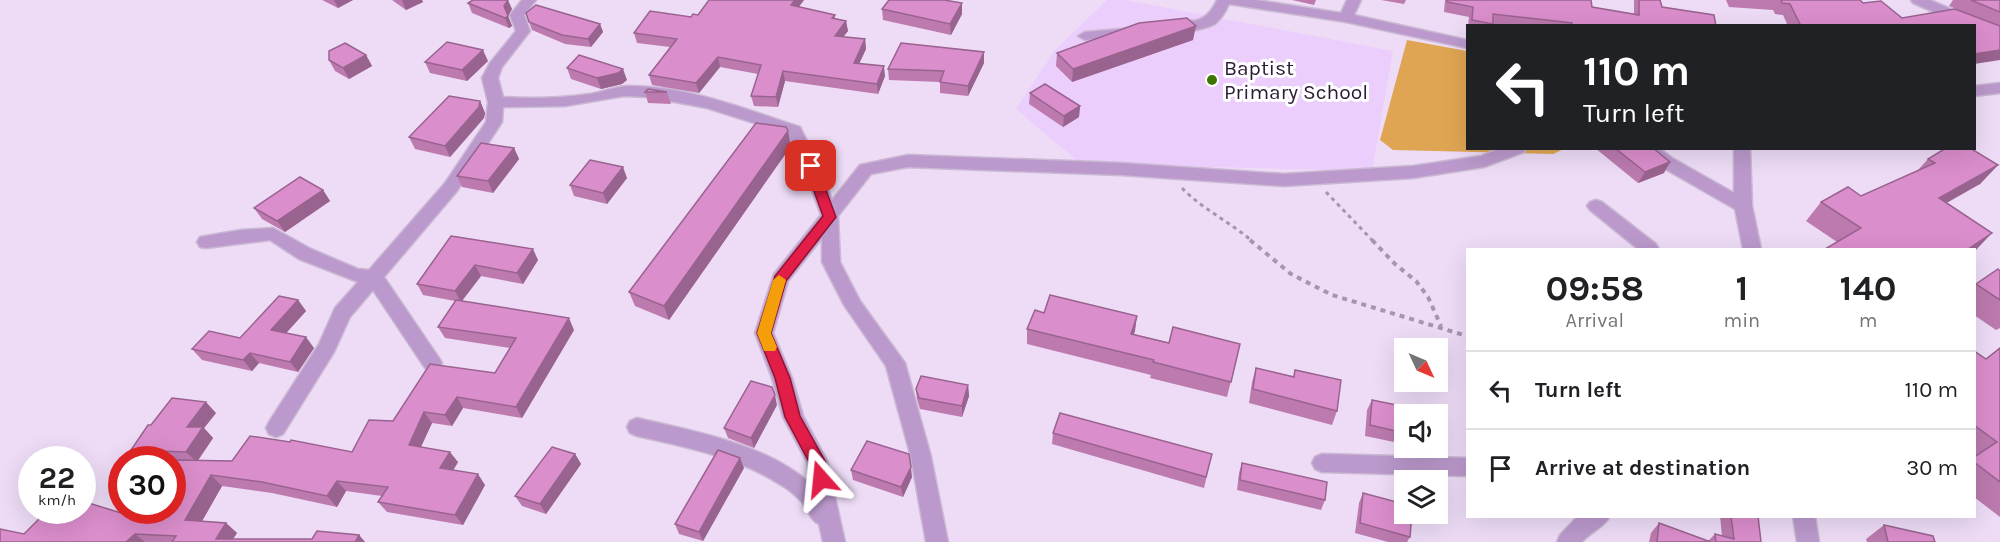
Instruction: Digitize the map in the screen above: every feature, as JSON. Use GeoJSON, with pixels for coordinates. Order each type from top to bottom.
{"type":"FeatureCollection","features":[{"type":"Feature","properties":{"kind":"street"},"geometry":{"type":"LineString","coordinates":[[276,428],[327,347],[342,313],[451,186],[494,122],[496,102],[490,78],[495,66],[523,31],[517,15],[529,0]]}},
{"type":"Feature","properties":{"kind":"street"},"geometry":{"type":"LineString","coordinates":[[1085,36],[1210,23],[1218,16],[1226,0],[1346,18],[1466,44]]}},
{"type":"Feature","properties":{"kind":"street"},"geometry":{"type":"LineString","coordinates":[[1346,18],[1354,0]]}},
{"type":"Feature","properties":{"kind":"street"},"geometry":{"type":"LineString","coordinates":[[1918,0],[1974,24]]}},
{"type":"Feature","properties":{"kind":"street"},"geometry":{"type":"LineString","coordinates":[[1976,25],[2000,35]]}},
{"type":"Feature","properties":{"kind":"street"},"geometry":{"type":"LineString","coordinates":[[1976,91],[2000,88]]}},
{"type":"Feature","properties":{"kind":"street"},"geometry":{"type":"LineString","coordinates":[[496,102],[537,104],[589,99],[627,91],[660,94],[733,110],[794,131],[811,166],[830,217],[831,262],[853,305],[895,363],[921,457],[937,542]]}},
{"type":"Feature","properties":{"kind":"street"},"geometry":{"type":"LineString","coordinates":[[833,538],[817,461],[793,417],[782,378],[764,333],[780,279],[866,169],[908,161],[1177,172],[1284,180],[1413,172],[1484,161],[1513,150]]}},
{"type":"Feature","properties":{"kind":"street"},"geometry":{"type":"LineString","coordinates":[[1651,150],[1666,162],[1743,206]]}},
{"type":"Feature","properties":{"kind":"street"},"geometry":{"type":"LineString","coordinates":[[1742,150],[1743,206],[1752,248]]}},
{"type":"Feature","properties":{"kind":"street"},"geometry":{"type":"LineString","coordinates":[[1596,206],[1649,248]]}},
{"type":"Feature","properties":{"kind":"street"},"geometry":{"type":"LineString","coordinates":[[206,242],[241,236],[273,234],[305,254],[356,275],[374,277],[432,363]]}},
{"type":"Feature","properties":{"kind":"street"},"geometry":{"type":"LineString","coordinates":[[637,427],[709,445],[767,464],[816,501],[833,538]]}},
{"type":"Feature","properties":{"kind":"street"},"geometry":{"type":"LineString","coordinates":[[1322,463],[1466,467]]}},
{"type":"Feature","properties":{"kind":"street"},"geometry":{"type":"LineString","coordinates":[[1804,518],[1808,542]]}},
{"type":"Feature","properties":{"kind":"street"},"geometry":{"type":"LineString","coordinates":[[1568,542],[1587,519]]}},
{"type":"Feature","properties":{"kind":"path"},"geometry":{"type":"LineString","coordinates":[[1177,172],[1178,183],[1185,193],[1230,224],[1293,275],[1314,287],[1361,306],[1466,336]]}},
{"type":"Feature","properties":{"kind":"path"},"geometry":{"type":"LineString","coordinates":[[1314,178],[1395,264],[1416,281],[1428,297],[1442,327]]}},
{"type":"Feature","properties":{"kind":"shaded area","name":"Baptist Primary School"},"geometry":{"type":"Polygon","coordinates":[[[1107,0],[1125,0],[1393,51],[1372,171],[1081,164],[1016,109],[1056,49],[1107,0]]]}},
{"type":"Feature","properties":{"kind":"shaded area"},"geometry":{"type":"Polygon","coordinates":[[[1407,40],[1466,51],[1466,150],[1562,150],[1553,154],[1393,150],[1380,140],[1407,40]]]}},
{"type":"Feature","properties":{"kind":"building"},"geometry":{"type":"Polygon","coordinates":[[[473,0],[508,0],[504,6],[508,16],[505,18],[468,3],[473,0]]]}},
{"type":"Feature","properties":{"kind":"building"},"geometry":{"type":"Polygon","coordinates":[[[709,0],[795,0],[791,5],[835,15],[832,18],[846,21],[835,36],[865,39],[854,63],[884,66],[877,84],[783,71],[776,97],[751,96],[761,65],[718,57],[696,83],[649,75],[677,39],[634,33],[650,11],[691,17],[693,14],[698,15],[709,0]]]}},
{"type":"Feature","properties":{"kind":"building"},"geometry":{"type":"Polygon","coordinates":[[[889,0],[944,0],[962,3],[950,24],[882,9],[889,0]]]}},
{"type":"Feature","properties":{"kind":"building"},"geometry":{"type":"Polygon","coordinates":[[[1447,0],[1591,0],[1592,7],[1639,15],[1639,0],[1660,0],[1662,7],[1714,15],[1716,24],[1572,24],[1493,14],[1493,24],[1472,20],[1473,7],[1447,2],[1447,0]]]}},
{"type":"Feature","properties":{"kind":"building"},"geometry":{"type":"Polygon","coordinates":[[[1781,0],[1860,0],[1863,3],[1881,1],[1902,18],[1955,9],[2000,26],[2000,50],[1976,54],[1976,24],[1800,24],[1790,4],[1782,3],[1781,0]]]}},
{"type":"Feature","properties":{"kind":"building"},"geometry":{"type":"Polygon","coordinates":[[[1971,0],[2000,0],[2000,12],[1971,0]]]}},
{"type":"Feature","properties":{"kind":"building"},"geometry":{"type":"Polygon","coordinates":[[[536,5],[600,24],[588,39],[562,35],[529,22],[526,13],[536,5]]]}},
{"type":"Feature","properties":{"kind":"building"},"geometry":{"type":"Polygon","coordinates":[[[1187,18],[1196,26],[1073,69],[1057,53],[1139,23],[1187,18]]]}},
{"type":"Feature","properties":{"kind":"building"},"geometry":{"type":"Polygon","coordinates":[[[447,42],[483,50],[462,70],[425,62],[447,42]]]}},
{"type":"Feature","properties":{"kind":"building"},"geometry":{"type":"Polygon","coordinates":[[[345,43],[366,55],[343,68],[329,60],[329,51],[345,43]]]}},
{"type":"Feature","properties":{"kind":"building"},"geometry":{"type":"Polygon","coordinates":[[[901,43],[984,52],[968,86],[940,82],[944,71],[888,69],[901,43]]]}},
{"type":"Feature","properties":{"kind":"building"},"geometry":{"type":"Polygon","coordinates":[[[579,55],[623,69],[618,73],[597,78],[567,68],[579,55]]]}},
{"type":"Feature","properties":{"kind":"building"},"geometry":{"type":"Polygon","coordinates":[[[1045,84],[1080,106],[1064,116],[1030,93],[1045,84]]]}},
{"type":"Feature","properties":{"kind":"building"},"geometry":{"type":"Polygon","coordinates":[[[648,89],[667,92],[645,92],[648,89]]]}},
{"type":"Feature","properties":{"kind":"building"},"geometry":{"type":"Polygon","coordinates":[[[449,96],[480,101],[479,107],[445,146],[409,137],[449,96]]]}},
{"type":"Feature","properties":{"kind":"building"},"geometry":{"type":"Polygon","coordinates":[[[756,123],[786,127],[788,131],[664,306],[629,292],[756,123]]]}},
{"type":"Feature","properties":{"kind":"building"},"geometry":{"type":"Polygon","coordinates":[[[481,143],[514,148],[488,181],[457,176],[481,143]]]}},
{"type":"Feature","properties":{"kind":"building"},"geometry":{"type":"Polygon","coordinates":[[[1618,150],[1655,150],[1670,162],[1645,172],[1618,150]]]}},
{"type":"Feature","properties":{"kind":"building"},"geometry":{"type":"Polygon","coordinates":[[[1943,150],[1973,150],[1998,165],[1939,198],[1992,233],[1970,248],[1827,248],[1861,228],[1821,202],[1848,187],[1861,196],[1935,163],[1928,159],[1943,150]]]}},
{"type":"Feature","properties":{"kind":"building"},"geometry":{"type":"Polygon","coordinates":[[[590,160],[623,167],[603,193],[570,185],[590,160]]]}},
{"type":"Feature","properties":{"kind":"building"},"geometry":{"type":"Polygon","coordinates":[[[300,177],[323,190],[277,221],[254,208],[300,177]]]}},
{"type":"Feature","properties":{"kind":"building"},"geometry":{"type":"Polygon","coordinates":[[[451,236],[533,249],[517,273],[475,265],[455,291],[417,284],[451,236]]]}},
{"type":"Feature","properties":{"kind":"building"},"geometry":{"type":"Polygon","coordinates":[[[1998,269],[2000,271],[2000,300],[1976,284],[1998,269]]]}},
{"type":"Feature","properties":{"kind":"building"},"geometry":{"type":"Polygon","coordinates":[[[1050,295],[1137,316],[1131,334],[1169,343],[1173,327],[1240,344],[1231,382],[1153,362],[1154,360],[1027,329],[1035,310],[1044,313],[1050,295]]]}},
{"type":"Feature","properties":{"kind":"building"},"geometry":{"type":"Polygon","coordinates":[[[279,296],[298,300],[271,330],[306,337],[290,362],[250,353],[243,360],[192,349],[209,331],[240,338],[279,296]]]}},
{"type":"Feature","properties":{"kind":"building"},"geometry":{"type":"Polygon","coordinates":[[[456,300],[569,318],[516,407],[457,397],[445,415],[424,412],[409,445],[450,452],[440,468],[478,474],[455,515],[378,502],[388,487],[337,481],[327,496],[262,482],[211,475],[186,518],[186,460],[232,461],[250,436],[290,442],[291,440],[352,452],[369,420],[393,421],[430,364],[495,373],[516,338],[438,327],[456,300]]]}},
{"type":"Feature","properties":{"kind":"building"},"geometry":{"type":"Polygon","coordinates":[[[2000,348],[2000,482],[1976,464],[1976,456],[1997,442],[1976,426],[1976,352],[1986,359],[2000,348]]]}},
{"type":"Feature","properties":{"kind":"building"},"geometry":{"type":"Polygon","coordinates":[[[1256,368],[1294,377],[1295,370],[1341,380],[1337,411],[1253,389],[1256,368]]]}},
{"type":"Feature","properties":{"kind":"building"},"geometry":{"type":"Polygon","coordinates":[[[921,376],[968,385],[962,406],[919,398],[916,389],[921,376]]]}},
{"type":"Feature","properties":{"kind":"building"},"geometry":{"type":"Polygon","coordinates":[[[751,381],[772,387],[775,395],[751,438],[724,428],[751,381]]]}},
{"type":"Feature","properties":{"kind":"building"},"geometry":{"type":"Polygon","coordinates":[[[172,398],[206,402],[187,427],[203,427],[186,452],[186,446],[134,446],[148,425],[151,425],[172,398]]]}},
{"type":"Feature","properties":{"kind":"building"},"geometry":{"type":"Polygon","coordinates":[[[1372,400],[1394,404],[1394,431],[1370,425],[1372,400]]]}},
{"type":"Feature","properties":{"kind":"building"},"geometry":{"type":"Polygon","coordinates":[[[1060,413],[1212,454],[1206,477],[1053,433],[1060,413]]]}},
{"type":"Feature","properties":{"kind":"building"},"geometry":{"type":"Polygon","coordinates":[[[867,441],[909,454],[911,467],[901,487],[851,470],[867,441]]]}},
{"type":"Feature","properties":{"kind":"building"},"geometry":{"type":"Polygon","coordinates":[[[552,447],[575,454],[540,504],[515,496],[552,447]]]}},
{"type":"Feature","properties":{"kind":"building"},"geometry":{"type":"Polygon","coordinates":[[[718,450],[740,458],[699,532],[675,524],[718,450]]]}},
{"type":"Feature","properties":{"kind":"building"},"geometry":{"type":"Polygon","coordinates":[[[1242,463],[1327,482],[1325,500],[1240,480],[1242,463]]]}},
{"type":"Feature","properties":{"kind":"building"},"geometry":{"type":"Polygon","coordinates":[[[1363,493],[1394,501],[1394,524],[1411,524],[1410,537],[1360,523],[1363,493]]]}},
{"type":"Feature","properties":{"kind":"building"},"geometry":{"type":"Polygon","coordinates":[[[96,505],[108,509],[108,524],[186,524],[186,520],[226,523],[216,539],[312,539],[317,531],[359,535],[355,542],[172,542],[176,536],[135,534],[126,542],[0,542],[0,529],[24,534],[34,524],[96,524],[96,505]]]}},
{"type":"Feature","properties":{"kind":"building"},"geometry":{"type":"Polygon","coordinates":[[[1731,518],[1758,518],[1761,542],[1716,542],[1715,534],[1734,539],[1731,518]]]}},
{"type":"Feature","properties":{"kind":"building"},"geometry":{"type":"Polygon","coordinates":[[[1659,523],[1711,542],[1657,542],[1659,523]]]}},
{"type":"Feature","properties":{"kind":"building"},"geometry":{"type":"Polygon","coordinates":[[[1884,525],[1933,536],[1935,542],[1888,542],[1884,525]]]}},
{"type":"Feature","properties":{"kind":"slow traffic"},"geometry":{"type":"LineString","coordinates":[[770,347],[764,333],[779,280]]}},
{"type":"Feature","properties":{"kind":"place","name":"Baptist Primary School"},"geometry":{"type":"Point","coordinates":[1212,80]}},
{"type":"Feature","properties":{"kind":"route"},"geometry":{"type":"LineString","coordinates":[[811,166],[830,217],[780,279],[764,333],[782,378],[793,417],[817,461],[821,479]]}}]}
